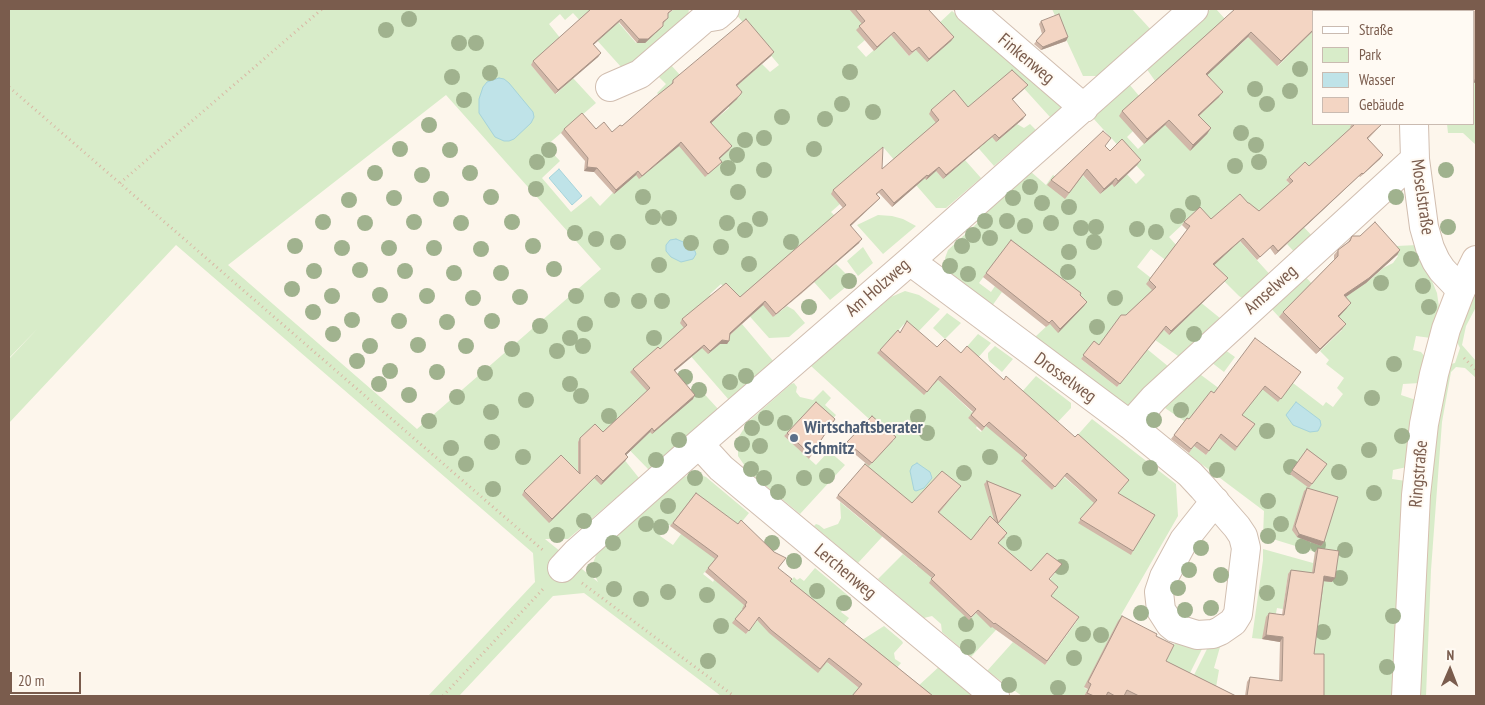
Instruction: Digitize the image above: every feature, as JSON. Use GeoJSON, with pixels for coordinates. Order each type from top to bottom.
{"type":"FeatureCollection","features":[{"type":"Feature","properties":{"kind":"street"},"geometry":{"type":"LineString","coordinates":[[610,87],[640,74],[705,18],[717,16],[725,9]]}},
{"type":"Feature","properties":{"kind":"street","name":"Finkenweg"},"geometry":{"type":"LineString","coordinates":[[970,9],[1084,108]]}},
{"type":"Feature","properties":{"kind":"street","name":"Am Holzweg"},"geometry":{"type":"LineString","coordinates":[[562,568],[576,553],[699,444],[910,261],[1194,9]]}},
{"type":"Feature","properties":{"kind":"street","name":"Moselstraße"},"geometry":{"type":"LineString","coordinates":[[1414,125],[1415,159],[1424,227],[1430,248],[1442,270],[1461,290]]}},
{"type":"Feature","properties":{"kind":"street","name":"Amselweg"},"geometry":{"type":"LineString","coordinates":[[1130,425],[1167,386],[1415,159]]}},
{"type":"Feature","properties":{"kind":"street","name":"Ringstraße"},"geometry":{"type":"LineString","coordinates":[[1406,696],[1416,495],[1424,424],[1440,350],[1461,290],[1476,260]]}},
{"type":"Feature","properties":{"kind":"street","name":"Drosselweg"},"geometry":{"type":"LineString","coordinates":[[910,261],[1130,425],[1190,474],[1215,501]]}},
{"type":"Feature","properties":{"kind":"street","name":"Lerchenweg"},"geometry":{"type":"LineString","coordinates":[[699,444],[728,474],[995,696]]}},
{"type":"Feature","properties":{"kind":"path"},"geometry":{"type":"LineString","coordinates":[[120,183],[322,9]]}},
{"type":"Feature","properties":{"kind":"path"},"geometry":{"type":"LineString","coordinates":[[9,87],[562,568],[734,696]]}},
{"type":"Feature","properties":{"kind":"path"},"geometry":{"type":"LineString","coordinates":[[443,696],[562,568]]}},
{"type":"Feature","properties":{"kind":"green space"},"geometry":{"type":"Polygon","coordinates":[[[9,9],[593,9],[583,24],[573,13],[565,20],[560,14],[549,24],[561,39],[531,65],[556,94],[573,78],[596,103],[546,146],[560,161],[542,178],[571,212],[591,196],[600,206],[683,121],[657,93],[666,84],[657,75],[670,64],[680,75],[705,128],[729,108],[730,90],[762,64],[770,72],[779,65],[735,13],[740,9],[858,9],[868,20],[857,30],[865,40],[857,47],[866,57],[891,35],[909,56],[952,11],[1062,105],[1062,108],[1050,117],[1010,73],[996,142],[1017,124],[1024,128],[1030,124],[1036,130],[994,166],[940,104],[937,123],[936,171],[943,179],[965,160],[981,178],[946,208],[936,208],[883,147],[875,153],[876,155],[840,204],[831,212],[835,216],[826,272],[836,264],[853,281],[830,300],[790,255],[773,317],[787,306],[794,310],[805,323],[789,337],[769,338],[721,284],[710,294],[713,298],[708,354],[720,344],[727,344],[727,337],[742,324],[774,362],[729,400],[675,338],[658,353],[688,392],[697,386],[719,410],[649,470],[608,428],[623,458],[639,478],[568,539],[545,539],[598,582],[591,568],[597,553],[684,477],[695,473],[706,477],[749,513],[732,532],[668,525],[660,536],[673,545],[681,534],[724,545],[750,599],[743,609],[746,634],[794,577],[797,580],[800,578],[804,581],[815,568],[851,598],[841,612],[849,618],[841,628],[840,648],[828,663],[859,688],[852,696],[721,696],[584,593],[553,596],[459,696],[428,696],[535,582],[533,553],[176,245],[9,423],[9,359],[39,327],[9,358],[9,9]],[[446,95],[228,265],[417,429],[601,269],[446,95]],[[712,564],[703,574],[713,582],[714,580],[712,564]]]}},
{"type":"Feature","properties":{"kind":"green space"},"geometry":{"type":"Polygon","coordinates":[[[607,9],[636,43],[674,9],[689,9],[688,15],[633,65],[622,68],[585,27],[607,9]]]}},
{"type":"Feature","properties":{"kind":"green space"},"geometry":{"type":"Polygon","coordinates":[[[1052,9],[1132,9],[1153,32],[1105,76],[1083,76],[1052,9]]]}},
{"type":"Feature","properties":{"kind":"green space"},"geometry":{"type":"Polygon","coordinates":[[[1211,9],[1216,9],[1225,19],[1224,59],[1251,35],[1278,66],[1312,31],[1312,125],[1353,125],[1313,177],[1302,165],[1286,180],[1297,192],[1299,222],[1316,240],[1298,256],[1287,244],[1297,234],[1270,204],[1257,215],[1217,216],[1274,279],[1248,302],[1239,296],[1211,268],[1197,211],[1169,237],[1196,267],[1188,277],[1151,249],[1137,267],[1160,285],[1153,319],[1169,335],[1197,308],[1189,299],[1194,297],[1226,323],[1185,361],[1141,330],[1101,352],[1092,345],[1081,359],[1117,387],[1147,349],[1169,367],[1131,405],[1127,405],[1034,338],[1068,306],[1008,244],[979,283],[991,292],[995,286],[1002,292],[992,306],[951,275],[946,266],[945,258],[948,250],[987,214],[984,211],[1030,171],[1046,185],[1053,175],[1062,181],[1076,168],[1100,194],[1112,184],[1115,186],[1123,178],[1124,171],[1136,184],[1145,175],[1092,117],[1129,84],[1140,97],[1133,131],[1127,137],[1138,149],[1165,124],[1190,150],[1198,142],[1146,68],[1211,9]]]}},
{"type":"Feature","properties":{"kind":"green space"},"geometry":{"type":"Polygon","coordinates":[[[1340,9],[1416,9],[1416,10],[1340,9]]]}},
{"type":"Feature","properties":{"kind":"green space"},"geometry":{"type":"Polygon","coordinates":[[[1476,75],[1476,145],[1463,133],[1448,133],[1447,125],[1475,125],[1476,75]]]}},
{"type":"Feature","properties":{"kind":"green space"},"geometry":{"type":"Polygon","coordinates":[[[878,215],[903,219],[916,226],[883,254],[857,225],[878,215]]]}},
{"type":"Feature","properties":{"kind":"green space"},"geometry":{"type":"Polygon","coordinates":[[[1417,245],[1437,293],[1439,307],[1431,338],[1416,336],[1413,350],[1421,352],[1426,358],[1420,383],[1403,384],[1401,395],[1416,400],[1407,467],[1393,470],[1392,479],[1406,481],[1394,696],[1321,696],[1311,658],[1311,578],[1288,574],[1283,609],[1277,608],[1275,618],[1262,639],[1252,638],[1263,549],[1313,563],[1315,552],[1263,536],[1264,511],[1188,454],[1194,446],[1206,455],[1219,438],[1235,450],[1252,428],[1187,423],[1165,408],[1173,394],[1197,372],[1240,404],[1262,389],[1293,383],[1323,406],[1326,402],[1333,407],[1343,394],[1337,388],[1344,378],[1326,364],[1329,360],[1320,351],[1342,330],[1304,292],[1279,317],[1267,304],[1301,272],[1341,315],[1340,301],[1383,268],[1393,263],[1398,256],[1392,250],[1397,246],[1417,245]]]}},
{"type":"Feature","properties":{"kind":"green space"},"geometry":{"type":"Polygon","coordinates":[[[863,247],[873,263],[858,276],[847,261],[863,247]]]}},
{"type":"Feature","properties":{"kind":"green space"},"geometry":{"type":"Polygon","coordinates":[[[1476,289],[1476,307],[1466,326],[1462,345],[1476,361],[1476,378],[1465,368],[1456,367],[1451,372],[1442,422],[1431,570],[1426,696],[1420,696],[1423,558],[1436,420],[1451,364],[1455,363],[1460,348],[1456,340],[1476,289]]]}},
{"type":"Feature","properties":{"kind":"green space"},"geometry":{"type":"Polygon","coordinates":[[[905,291],[919,295],[940,309],[916,334],[904,324],[878,353],[938,380],[973,413],[968,418],[977,426],[976,428],[981,432],[986,426],[990,426],[1024,458],[1022,462],[1052,490],[1064,477],[1085,495],[1075,438],[1092,419],[1176,484],[1178,516],[1121,615],[1155,636],[1084,688],[1088,689],[1084,696],[1022,696],[987,671],[1013,642],[1045,665],[1077,621],[1048,599],[1047,583],[1059,568],[1030,585],[1006,556],[969,620],[976,613],[1006,611],[1009,613],[971,657],[942,632],[941,624],[932,616],[924,618],[878,579],[903,554],[917,566],[928,554],[931,512],[951,498],[958,490],[939,475],[858,563],[814,526],[816,524],[824,529],[838,524],[841,518],[840,502],[875,531],[862,467],[881,447],[884,450],[894,440],[811,366],[891,297],[905,291]]]}},
{"type":"Feature","properties":{"kind":"green space"},"geometry":{"type":"Polygon","coordinates":[[[947,313],[961,323],[945,339],[933,328],[947,313]]]}},
{"type":"Feature","properties":{"kind":"green space"},"geometry":{"type":"Polygon","coordinates":[[[978,334],[991,343],[976,360],[964,350],[978,334]]]}},
{"type":"Feature","properties":{"kind":"green space"},"geometry":{"type":"Polygon","coordinates":[[[995,346],[1013,359],[1002,372],[989,361],[988,353],[995,346]]]}},
{"type":"Feature","properties":{"kind":"green space"},"geometry":{"type":"Polygon","coordinates":[[[1221,347],[1235,357],[1224,372],[1207,359],[1221,347]]]}},
{"type":"Feature","properties":{"kind":"green space"},"geometry":{"type":"Polygon","coordinates":[[[1036,376],[1071,403],[1071,408],[1055,425],[1020,394],[1036,376]]]}},
{"type":"Feature","properties":{"kind":"green space"},"geometry":{"type":"Polygon","coordinates":[[[794,383],[797,387],[796,392],[800,397],[813,400],[823,390],[831,398],[825,405],[836,415],[831,421],[784,436],[816,465],[829,451],[845,465],[800,514],[749,472],[738,456],[738,438],[748,422],[794,383]]]}},
{"type":"Feature","properties":{"kind":"green space"},"geometry":{"type":"Polygon","coordinates":[[[884,626],[903,643],[894,653],[895,659],[901,663],[895,670],[859,642],[884,626]]]}},
{"type":"Feature","properties":{"kind":"green space"},"geometry":{"type":"Polygon","coordinates":[[[1176,641],[1203,647],[1187,679],[1163,666],[1176,641]]]}},
{"type":"Feature","properties":{"kind":"green space"},"geometry":{"type":"Polygon","coordinates":[[[1208,647],[1220,647],[1214,668],[1219,670],[1215,693],[1191,681],[1208,647]]]}},
{"type":"Feature","properties":{"kind":"green space"},"geometry":{"type":"Polygon","coordinates":[[[942,664],[980,696],[926,696],[916,688],[942,664]]]}},
{"type":"Feature","properties":{"kind":"water"},"geometry":{"type":"Polygon","coordinates":[[[499,78],[509,83],[533,112],[534,117],[531,123],[514,139],[509,141],[495,137],[479,113],[479,99],[483,87],[487,82],[499,78]]]}},
{"type":"Feature","properties":{"kind":"water"},"geometry":{"type":"Polygon","coordinates":[[[559,169],[582,196],[572,205],[549,178],[559,169]]]}},
{"type":"Feature","properties":{"kind":"water"},"geometry":{"type":"Polygon","coordinates":[[[676,239],[693,246],[696,254],[693,259],[681,262],[671,257],[666,251],[666,245],[670,240],[676,239]]]}},
{"type":"Feature","properties":{"kind":"water"},"geometry":{"type":"Polygon","coordinates":[[[1296,402],[1320,420],[1321,425],[1318,431],[1310,432],[1293,425],[1286,415],[1296,402]]]}},
{"type":"Feature","properties":{"kind":"water"},"geometry":{"type":"Polygon","coordinates":[[[917,463],[930,472],[932,478],[924,488],[916,491],[914,490],[910,471],[912,466],[917,463]]]}},
{"type":"Feature","properties":{"kind":"building"},"geometry":{"type":"Polygon","coordinates":[[[591,9],[673,9],[668,13],[668,18],[663,22],[663,26],[648,39],[639,39],[621,19],[593,44],[601,53],[558,90],[533,61],[591,9]]]}},
{"type":"Feature","properties":{"kind":"building"},"geometry":{"type":"Polygon","coordinates":[[[855,9],[928,9],[954,37],[929,59],[919,47],[912,52],[894,32],[877,47],[859,26],[865,21],[855,9]]]}},
{"type":"Feature","properties":{"kind":"building"},"geometry":{"type":"Polygon","coordinates":[[[1235,9],[1316,10],[1312,10],[1312,31],[1281,61],[1251,32],[1206,74],[1223,92],[1198,115],[1211,128],[1193,145],[1169,120],[1147,139],[1122,111],[1235,9]]]}},
{"type":"Feature","properties":{"kind":"building"},"geometry":{"type":"Polygon","coordinates":[[[1452,9],[1476,9],[1475,80],[1475,10],[1452,9]]]}},
{"type":"Feature","properties":{"kind":"building"},"geometry":{"type":"Polygon","coordinates":[[[1059,14],[1068,37],[1043,47],[1036,41],[1045,31],[1041,21],[1059,14]]]}},
{"type":"Feature","properties":{"kind":"building"},"geometry":{"type":"Polygon","coordinates":[[[746,19],[774,52],[736,85],[742,92],[740,95],[710,122],[732,146],[719,158],[722,162],[708,174],[681,142],[642,176],[638,171],[616,190],[597,168],[587,167],[588,158],[564,129],[582,113],[596,129],[604,122],[612,132],[620,125],[622,126],[673,83],[673,80],[746,19]]]}},
{"type":"Feature","properties":{"kind":"building"},"geometry":{"type":"Polygon","coordinates":[[[1012,70],[1028,85],[1012,99],[1026,115],[999,138],[995,134],[946,175],[939,167],[894,203],[882,189],[876,194],[880,198],[850,225],[862,239],[804,290],[776,314],[765,301],[730,333],[729,341],[722,340],[710,351],[704,345],[674,370],[695,395],[654,431],[652,428],[625,454],[628,457],[603,481],[597,475],[552,519],[524,491],[561,455],[580,474],[580,438],[595,424],[603,432],[650,388],[633,369],[658,347],[660,349],[687,325],[682,319],[726,283],[740,297],[846,205],[833,190],[883,147],[882,169],[939,120],[931,110],[954,90],[968,107],[1012,70]]]}},
{"type":"Feature","properties":{"kind":"building"},"geometry":{"type":"Polygon","coordinates":[[[1354,125],[1381,125],[1367,138],[1383,155],[1278,251],[1273,245],[1260,257],[1243,238],[1213,264],[1228,278],[1171,331],[1166,326],[1120,384],[1083,355],[1094,341],[1099,345],[1121,315],[1126,315],[1156,287],[1149,280],[1190,226],[1184,222],[1200,207],[1211,219],[1240,194],[1259,211],[1293,181],[1289,177],[1305,162],[1309,166],[1354,125]]]}},
{"type":"Feature","properties":{"kind":"building"},"geometry":{"type":"Polygon","coordinates":[[[1103,131],[1111,138],[1105,146],[1110,151],[1122,139],[1141,160],[1118,181],[1116,178],[1104,189],[1087,169],[1069,193],[1051,180],[1103,131]]]}},
{"type":"Feature","properties":{"kind":"building"},"geometry":{"type":"Polygon","coordinates":[[[1375,222],[1400,250],[1369,278],[1344,295],[1351,303],[1338,316],[1346,324],[1320,349],[1283,312],[1338,256],[1338,250],[1350,241],[1352,236],[1360,236],[1375,222]]]}},
{"type":"Feature","properties":{"kind":"building"},"geometry":{"type":"Polygon","coordinates":[[[1011,240],[1081,293],[1080,295],[1087,302],[1060,329],[1052,320],[1049,323],[986,273],[1011,240]]]}},
{"type":"Feature","properties":{"kind":"building"},"geometry":{"type":"Polygon","coordinates":[[[907,321],[937,347],[945,339],[961,353],[967,346],[1004,380],[1006,376],[1075,437],[1078,434],[1129,480],[1118,493],[1155,515],[1133,551],[1080,519],[1097,500],[1067,473],[1055,487],[1024,458],[1027,455],[989,422],[984,427],[971,415],[976,409],[940,376],[927,392],[880,350],[898,330],[900,333],[907,321]]]}},
{"type":"Feature","properties":{"kind":"building"},"geometry":{"type":"Polygon","coordinates":[[[1255,338],[1301,372],[1281,399],[1265,386],[1242,415],[1255,424],[1237,447],[1221,434],[1209,451],[1197,442],[1191,449],[1174,435],[1211,391],[1214,393],[1255,338]]]}},
{"type":"Feature","properties":{"kind":"building"},"geometry":{"type":"Polygon","coordinates":[[[816,402],[835,419],[811,455],[787,433],[816,402]]]}},
{"type":"Feature","properties":{"kind":"building"},"geometry":{"type":"Polygon","coordinates":[[[872,416],[896,437],[872,463],[847,442],[872,416]]]}},
{"type":"Feature","properties":{"kind":"building"},"geometry":{"type":"Polygon","coordinates":[[[1307,449],[1327,464],[1312,484],[1292,470],[1307,449]]]}},
{"type":"Feature","properties":{"kind":"building"},"geometry":{"type":"Polygon","coordinates":[[[865,464],[912,503],[942,471],[961,486],[938,512],[971,540],[990,516],[1007,533],[998,543],[1031,571],[1047,553],[1062,564],[1049,579],[1058,587],[1051,596],[1079,617],[1047,661],[994,624],[978,610],[971,617],[931,579],[935,575],[838,495],[865,464]]]}},
{"type":"Feature","properties":{"kind":"building"},"geometry":{"type":"Polygon","coordinates":[[[987,481],[1021,495],[998,523],[987,481]]]}},
{"type":"Feature","properties":{"kind":"building"},"geometry":{"type":"Polygon","coordinates":[[[1307,488],[1338,497],[1324,542],[1299,534],[1295,526],[1307,488]]]}},
{"type":"Feature","properties":{"kind":"building"},"geometry":{"type":"Polygon","coordinates":[[[696,493],[738,524],[741,520],[774,552],[786,558],[778,568],[792,579],[790,581],[933,696],[852,696],[862,684],[829,658],[820,669],[771,630],[759,617],[749,631],[735,619],[747,602],[708,568],[718,556],[673,523],[696,493]]]}},
{"type":"Feature","properties":{"kind":"building"},"geometry":{"type":"Polygon","coordinates":[[[1318,548],[1339,551],[1335,578],[1324,576],[1314,654],[1324,654],[1324,696],[1247,696],[1250,677],[1282,681],[1283,637],[1266,635],[1269,613],[1284,615],[1291,570],[1314,573],[1318,548]]]}},
{"type":"Feature","properties":{"kind":"building"},"geometry":{"type":"Polygon","coordinates":[[[1122,616],[1174,645],[1166,661],[1236,696],[1139,696],[1127,690],[1124,696],[1115,696],[1108,692],[1106,696],[1094,696],[1087,693],[1091,684],[1088,682],[1122,616]]]}},
{"type":"Feature","properties":{"kind":"place","name":"Wirtschaftsberater Schmitz"},"geometry":{"type":"Point","coordinates":[794,438]}}]}
